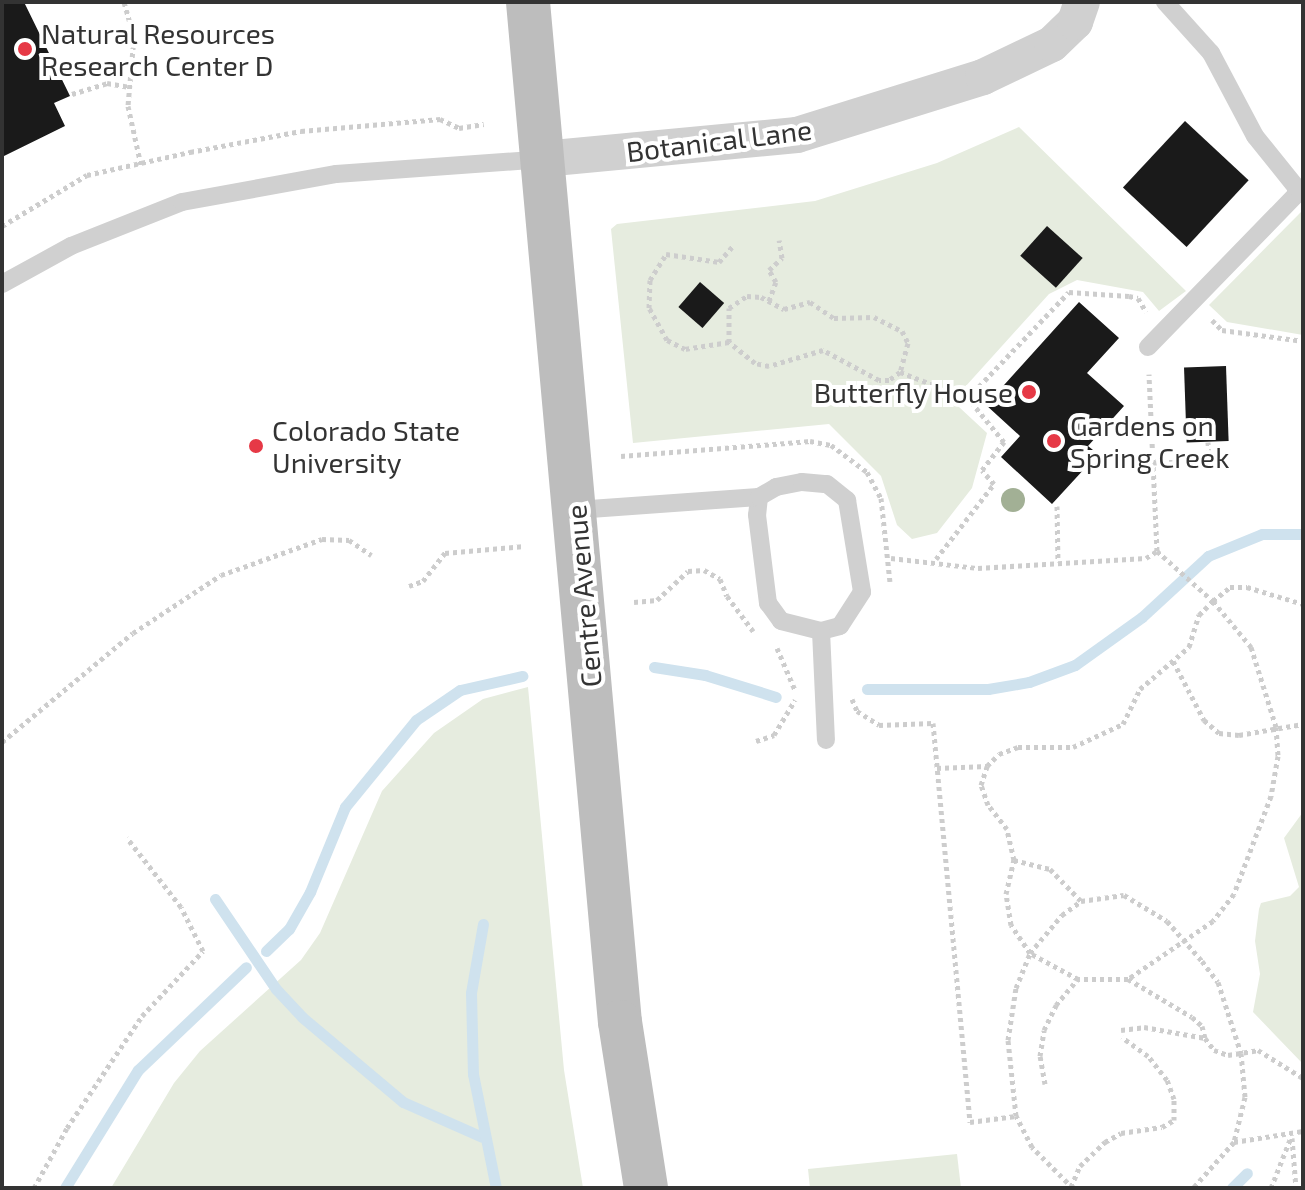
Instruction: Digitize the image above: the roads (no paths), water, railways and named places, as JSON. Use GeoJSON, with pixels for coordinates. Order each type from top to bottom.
{"type":"FeatureCollection","features":[{"type":"Feature","properties":{"kind":"street","name":"Centre Avenue"},"geometry":{"type":"LineString","coordinates":[[528,2],[620,1022],[646,1188]]}},
{"type":"Feature","properties":{"kind":"street","name":"Botanical Lane"},"geometry":{"type":"LineString","coordinates":[[543,159],[797,135],[983,77],[1052,44],[1075,22],[1082,2]]}},
{"type":"Feature","properties":{"kind":"lane"},"geometry":{"type":"LineString","coordinates":[[1148,347],[1292,204],[1296,187],[1255,136],[1211,53],[1165,2]]}},
{"type":"Feature","properties":{"kind":"lane"},"geometry":{"type":"LineString","coordinates":[[2,284],[71,246],[182,202],[336,174],[543,159]]}},
{"type":"Feature","properties":{"kind":"lane"},"geometry":{"type":"LineString","coordinates":[[576,510],[759,497],[776,487],[802,482],[827,484],[847,500],[862,592],[840,626],[821,631],[781,621],[768,603],[757,515],[759,497]]}},
{"type":"Feature","properties":{"kind":"lane"},"geometry":{"type":"LineString","coordinates":[[821,631],[826,740]]}},
{"type":"Feature","properties":{"kind":"waterway"},"geometry":{"type":"LineString","coordinates":[[867,689],[988,689],[1029,682],[1075,665],[1142,617],[1208,556],[1262,534],[1303,534]]}},
{"type":"Feature","properties":{"kind":"waterway"},"geometry":{"type":"LineString","coordinates":[[654,667],[705,675],[776,697]]}},
{"type":"Feature","properties":{"kind":"waterway"},"geometry":{"type":"LineString","coordinates":[[266,951],[289,929],[310,892],[345,807],[416,720],[460,690],[522,676]]}},
{"type":"Feature","properties":{"kind":"waterway"},"geometry":{"type":"LineString","coordinates":[[215,899],[276,989],[302,1017],[403,1102],[482,1137]]}},
{"type":"Feature","properties":{"kind":"waterway"},"geometry":{"type":"LineString","coordinates":[[483,924],[471,993],[473,1074],[496,1188]]}},
{"type":"Feature","properties":{"kind":"waterway"},"geometry":{"type":"LineString","coordinates":[[65,1188],[138,1070],[246,967]]}},
{"type":"Feature","properties":{"kind":"waterway"},"geometry":{"type":"LineString","coordinates":[[1232,1188],[1247,1173]]}},
{"type":"Feature","properties":{"kind":"place","name":"Natural Resources Research Center D"},"geometry":{"type":"Point","coordinates":[25,49]}},
{"type":"Feature","properties":{"kind":"place","name":"Butterfly House"},"geometry":{"type":"Point","coordinates":[1029,392]}},
{"type":"Feature","properties":{"kind":"place","name":"Gardens on Spring Creek"},"geometry":{"type":"Point","coordinates":[1054,441]}},
{"type":"Feature","properties":{"kind":"place","name":"Colorado State University"},"geometry":{"type":"Point","coordinates":[256,446]}}]}
